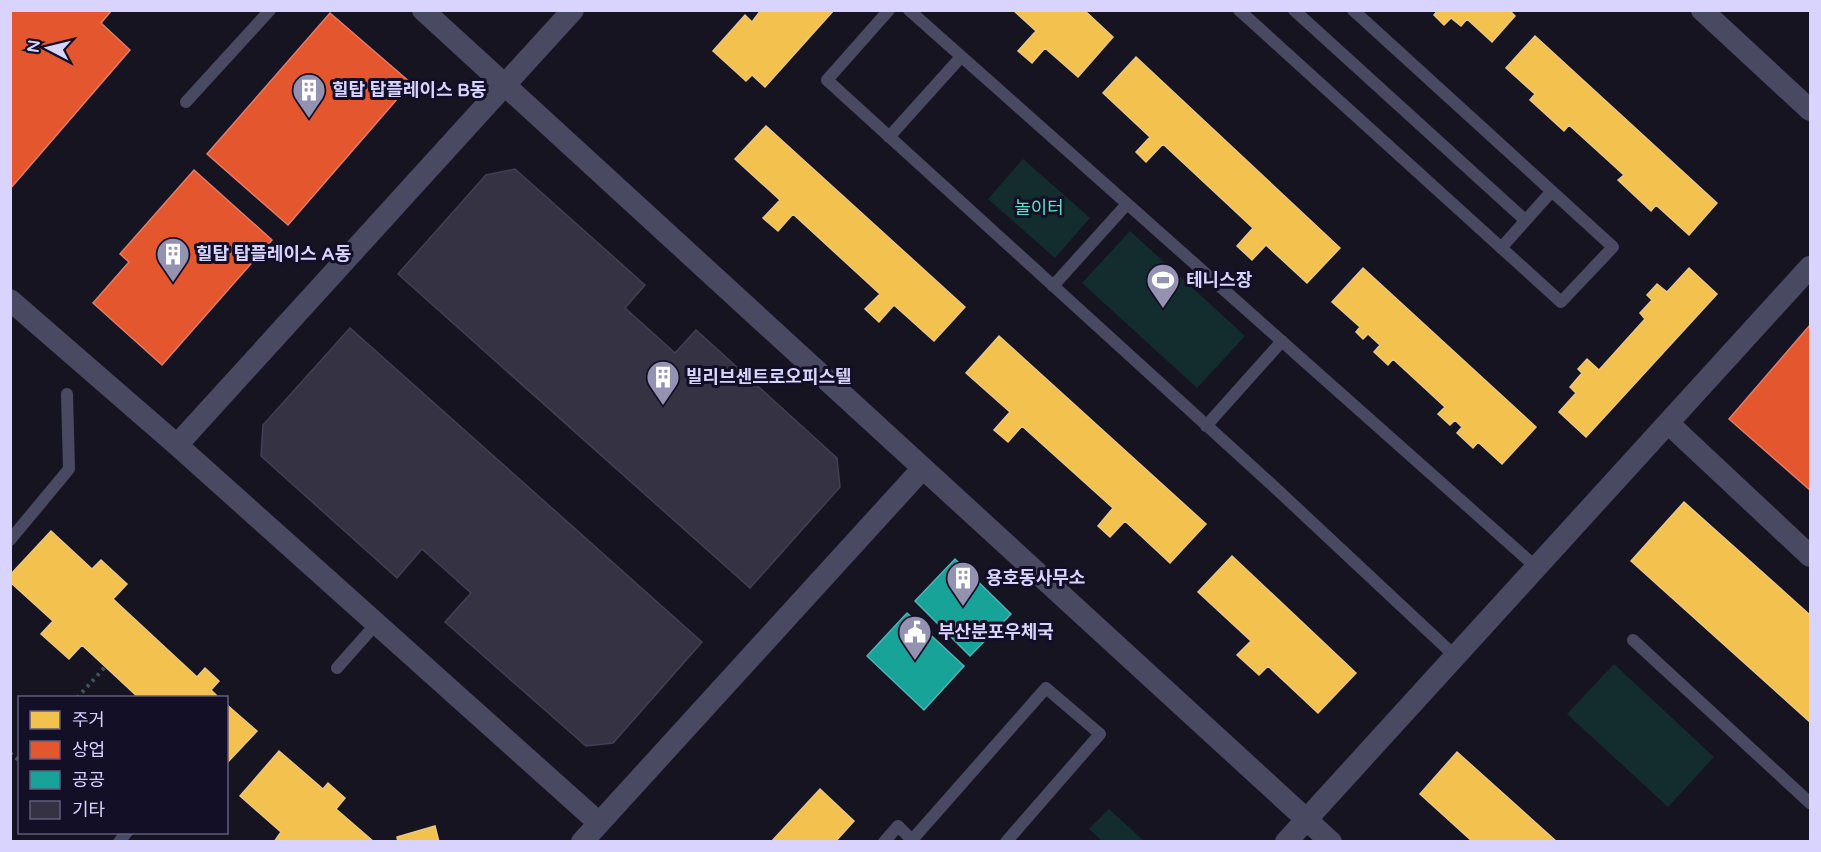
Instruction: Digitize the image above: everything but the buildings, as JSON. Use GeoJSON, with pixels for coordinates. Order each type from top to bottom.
{"type":"FeatureCollection","features":[{"type":"Feature","properties":{"kind":"street"},"geometry":{"type":"LineString","coordinates":[[423,10],[1331,842]]}},
{"type":"Feature","properties":{"kind":"street"},"geometry":{"type":"LineString","coordinates":[[177,445],[573,10]]}},
{"type":"Feature","properties":{"kind":"street"},"geometry":{"type":"LineString","coordinates":[[1702,10],[1810,110]]}},
{"type":"Feature","properties":{"kind":"street"},"geometry":{"type":"LineString","coordinates":[[1286,842],[1810,267]]}},
{"type":"Feature","properties":{"kind":"street"},"geometry":{"type":"LineString","coordinates":[[10,300],[177,445],[599,823]]}},
{"type":"Feature","properties":{"kind":"street"},"geometry":{"type":"LineString","coordinates":[[1668,423],[1810,556]]}},
{"type":"Feature","properties":{"kind":"street"},"geometry":{"type":"LineString","coordinates":[[582,842],[923,468]]}},
{"type":"Feature","properties":{"kind":"lane"},"geometry":{"type":"LineString","coordinates":[[186,102],[270,10]]}},
{"type":"Feature","properties":{"kind":"lane"},"geometry":{"type":"LineString","coordinates":[[889,10],[827,80],[1455,656]]}},
{"type":"Feature","properties":{"kind":"lane"},"geometry":{"type":"LineString","coordinates":[[909,10],[1536,567]]}},
{"type":"Feature","properties":{"kind":"lane"},"geometry":{"type":"LineString","coordinates":[[1239,10],[1562,302],[1613,247],[1353,10]]}},
{"type":"Feature","properties":{"kind":"lane"},"geometry":{"type":"LineString","coordinates":[[1294,10],[1525,220]]}},
{"type":"Feature","properties":{"kind":"lane"},"geometry":{"type":"LineString","coordinates":[[890,137],[961,57]]}},
{"type":"Feature","properties":{"kind":"lane"},"geometry":{"type":"LineString","coordinates":[[1501,248],[1551,192]]}},
{"type":"Feature","properties":{"kind":"lane"},"geometry":{"type":"LineString","coordinates":[[1053,286],[1127,204]]}},
{"type":"Feature","properties":{"kind":"lane"},"geometry":{"type":"LineString","coordinates":[[1206,426],[1282,341]]}},
{"type":"Feature","properties":{"kind":"lane"},"geometry":{"type":"LineString","coordinates":[[10,540],[69,468],[67,394]]}},
{"type":"Feature","properties":{"kind":"lane"},"geometry":{"type":"LineString","coordinates":[[337,668],[376,624]]}},
{"type":"Feature","properties":{"kind":"lane"},"geometry":{"type":"LineString","coordinates":[[1633,640],[1810,803]]}},
{"type":"Feature","properties":{"kind":"lane"},"geometry":{"type":"LineString","coordinates":[[884,842],[898,826],[913,841],[1046,688],[1100,734],[1006,842]]}},
{"type":"Feature","properties":{"kind":"path"},"geometry":{"type":"LineString","coordinates":[[80,696],[105,667]]}},
{"type":"Feature","properties":{"kind":"green space","name":"놀이터"},"geometry":{"type":"Polygon","coordinates":[[[1023,159],[1090,218],[1055,258],[988,199],[1023,159]]]}},
{"type":"Feature","properties":{"kind":"green space","name":"테니스장"},"geometry":{"type":"Polygon","coordinates":[[[1130,231],[1245,336],[1197,388],[1082,283],[1130,231]]]}},
{"type":"Feature","properties":{"kind":"green space"},"geometry":{"type":"Polygon","coordinates":[[[1614,664],[1714,757],[1668,807],[1567,714],[1614,664]]]}},
{"type":"Feature","properties":{"kind":"green space"},"geometry":{"type":"Polygon","coordinates":[[[1109,809],[1144,841],[1102,841],[1089,829],[1109,809]]]}},
{"type":"Feature","properties":{"kind":"place","name":"힐탑 탑플레이스 B동"},"geometry":{"type":"Point","coordinates":[309,119]}},
{"type":"Feature","properties":{"kind":"place","name":"힐탑 탑플레이스 A동"},"geometry":{"type":"Point","coordinates":[173,283]}},
{"type":"Feature","properties":{"kind":"place","name":"테니스장"},"geometry":{"type":"Point","coordinates":[1163,309]}},
{"type":"Feature","properties":{"kind":"place","name":"빌리브센트로오피스텔"},"geometry":{"type":"Point","coordinates":[663,406]}},
{"type":"Feature","properties":{"kind":"place","name":"용호동사무소"},"geometry":{"type":"Point","coordinates":[963,607]}},
{"type":"Feature","properties":{"kind":"place","name":"부산분포우체국"},"geometry":{"type":"Point","coordinates":[915,661]}}]}
